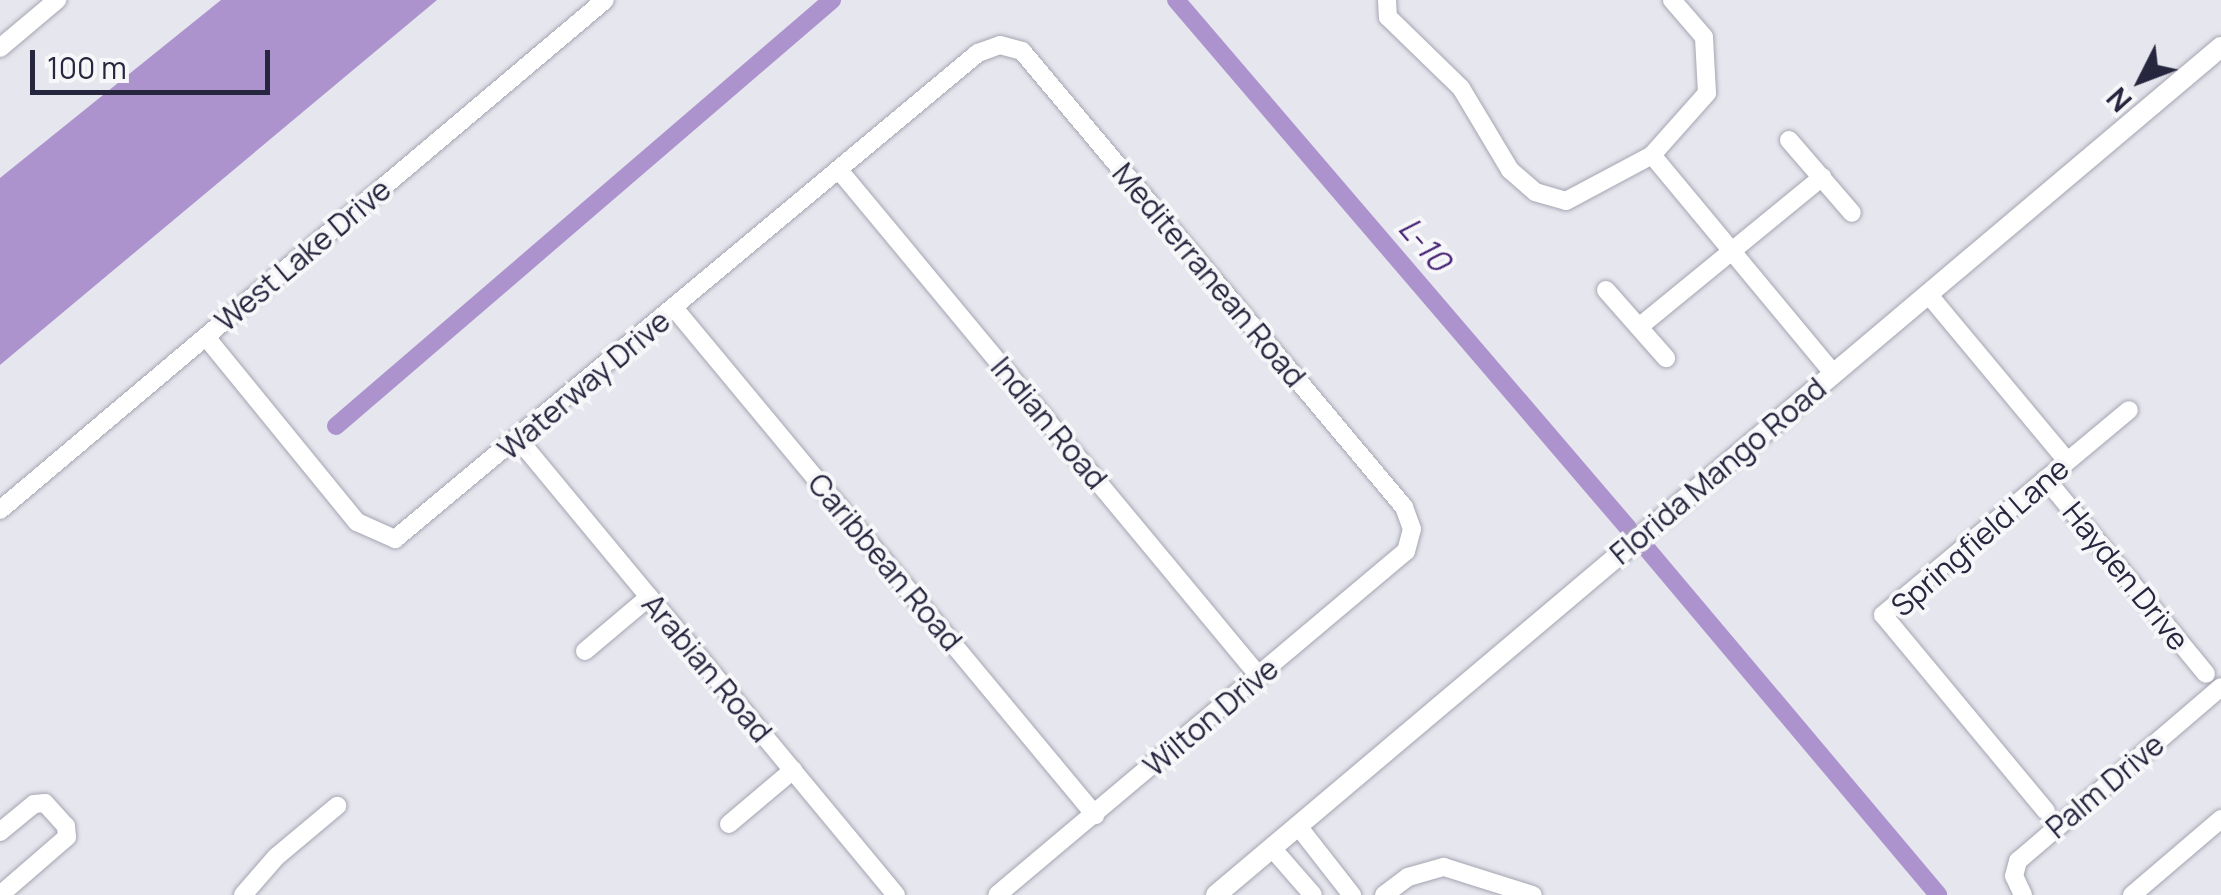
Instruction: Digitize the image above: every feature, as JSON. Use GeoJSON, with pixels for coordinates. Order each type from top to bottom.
{"type":"FeatureCollection","features":[{"type":"Feature","properties":{"kind":"street"},"geometry":{"type":"LineString","coordinates":[[0,48],[57,0]]}},
{"type":"Feature","properties":{"kind":"street","name":"West Lake Drive"},"geometry":{"type":"LineString","coordinates":[[0,510],[605,0]]}},
{"type":"Feature","properties":{"kind":"street"},"geometry":{"type":"LineString","coordinates":[[1388,0],[1388,17],[1461,88],[1510,170],[1535,192],[1566,201],[1652,155],[1707,92],[1704,38],[1672,0]]}},
{"type":"Feature","properties":{"kind":"street","name":"Waterway Drive"},"geometry":{"type":"LineString","coordinates":[[206,336],[357,522],[381,538],[409,532],[989,47]]}},
{"type":"Feature","properties":{"kind":"street","name":"Mediterranean Road"},"geometry":{"type":"LineString","coordinates":[[989,47],[1022,51],[1404,508],[1412,529]]}},
{"type":"Feature","properties":{"kind":"street","name":"Florida Mango Road"},"geometry":{"type":"LineString","coordinates":[[1216,895],[2221,47]]}},
{"type":"Feature","properties":{"kind":"street"},"geometry":{"type":"LineString","coordinates":[[1790,140],[1852,212]]}},
{"type":"Feature","properties":{"kind":"street"},"geometry":{"type":"LineString","coordinates":[[1652,155],[1834,374]]}},
{"type":"Feature","properties":{"kind":"street","name":"Indian Road"},"geometry":{"type":"LineString","coordinates":[[839,170],[1259,676]]}},
{"type":"Feature","properties":{"kind":"street"},"geometry":{"type":"LineString","coordinates":[[1639,327],[1822,177]]}},
{"type":"Feature","properties":{"kind":"street"},"geometry":{"type":"LineString","coordinates":[[1606,290],[1666,358]]}},
{"type":"Feature","properties":{"kind":"street","name":"Hayden Drive"},"geometry":{"type":"LineString","coordinates":[[1928,294],[2067,462]]}},
{"type":"Feature","properties":{"kind":"street","name":"Caribbean Road"},"geometry":{"type":"LineString","coordinates":[[675,309],[1095,815]]}},
{"type":"Feature","properties":{"kind":"street","name":"Springfield Lane"},"geometry":{"type":"LineString","coordinates":[[2046,812],[1882,615],[2129,410]]}},
{"type":"Feature","properties":{"kind":"street","name":"Arabian Road"},"geometry":{"type":"LineString","coordinates":[[519,440],[896,895]]}},
{"type":"Feature","properties":{"kind":"street","name":"Hayden Drive"},"geometry":{"type":"LineString","coordinates":[[2046,479],[2206,674]]}},
{"type":"Feature","properties":{"kind":"street","name":"Wilton Drive"},"geometry":{"type":"LineString","coordinates":[[996,895],[1406,551],[1412,529]]}},
{"type":"Feature","properties":{"kind":"street"},"geometry":{"type":"LineString","coordinates":[[585,651],[649,597]]}},
{"type":"Feature","properties":{"kind":"street","name":"Palm Drive"},"geometry":{"type":"LineString","coordinates":[[2023,895],[2014,876],[2018,861],[2221,687]]}},
{"type":"Feature","properties":{"kind":"street"},"geometry":{"type":"LineString","coordinates":[[729,824],[793,770]]}},
{"type":"Feature","properties":{"kind":"street"},"geometry":{"type":"LineString","coordinates":[[0,832],[34,804],[45,803],[66,826],[67,837],[0,895]]}},
{"type":"Feature","properties":{"kind":"street"},"geometry":{"type":"LineString","coordinates":[[242,895],[276,857],[337,806]]}},
{"type":"Feature","properties":{"kind":"street"},"geometry":{"type":"LineString","coordinates":[[2132,895],[2221,819]]}},
{"type":"Feature","properties":{"kind":"street"},"geometry":{"type":"LineString","coordinates":[[1298,826],[1352,895]]}},
{"type":"Feature","properties":{"kind":"street"},"geometry":{"type":"LineString","coordinates":[[1272,848],[1314,895]]}},
{"type":"Feature","properties":{"kind":"street"},"geometry":{"type":"LineString","coordinates":[[1384,895],[1408,876],[1444,867],[1533,895]]}},
{"type":"Feature","properties":{"kind":"shaded area"},"geometry":{"type":"Polygon","coordinates":[[[221,0],[437,0],[0,365],[0,178],[221,0]]]}},
{"type":"Feature","properties":{"kind":"waterway"},"geometry":{"type":"LineString","coordinates":[[336,426],[832,0]]}},
{"type":"Feature","properties":{"kind":"waterway","name":"L-10"},"geometry":{"type":"LineString","coordinates":[[1176,0],[1628,528]]}},
{"type":"Feature","properties":{"kind":"waterway","name":"L-10"},"geometry":{"type":"LineString","coordinates":[[1647,549],[1938,895]]}}]}
